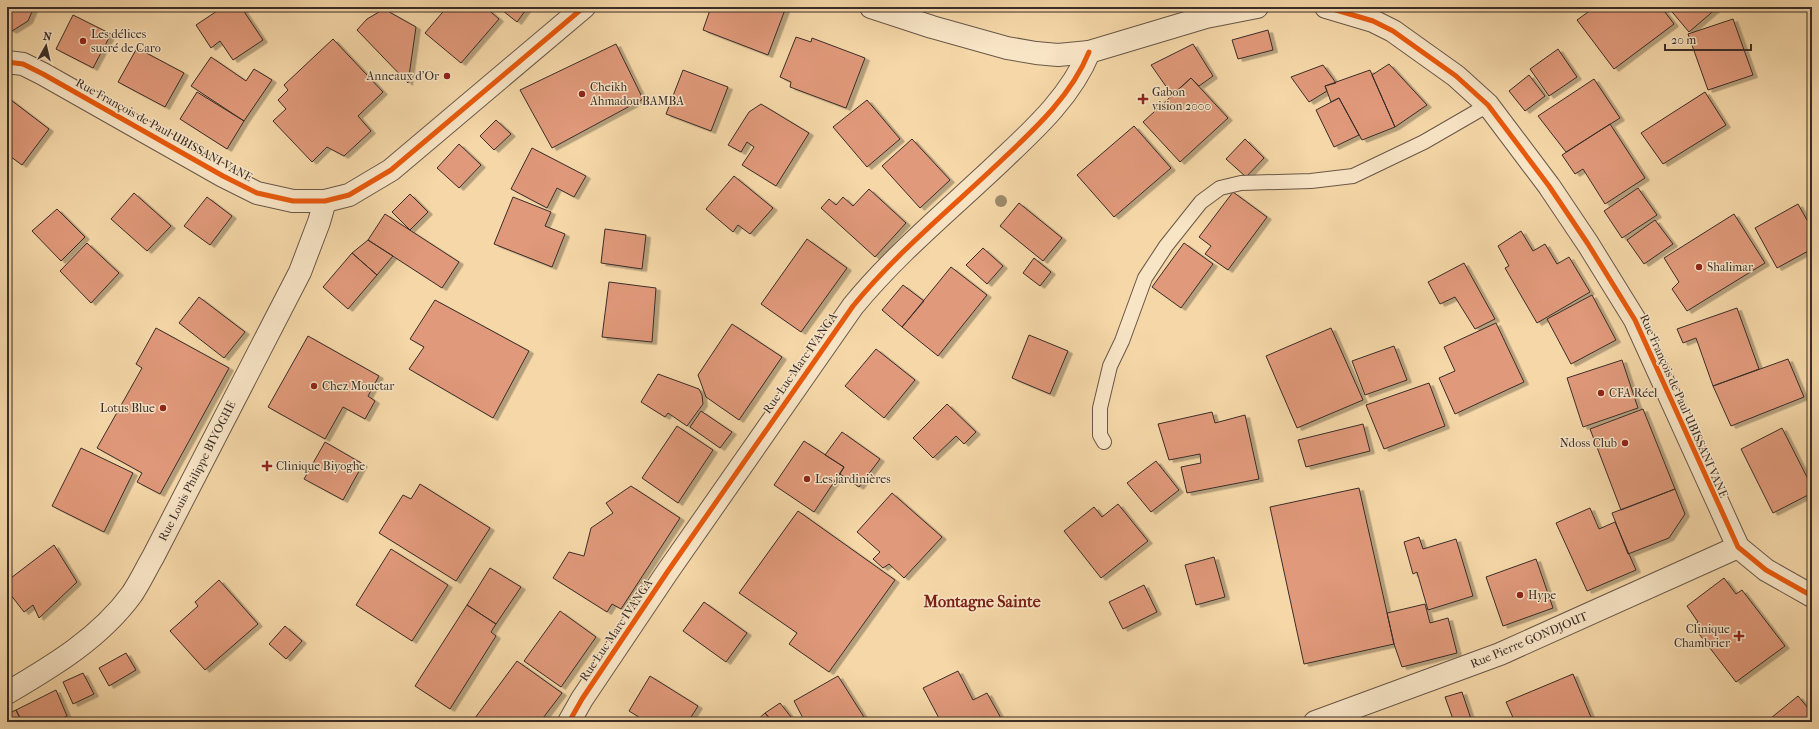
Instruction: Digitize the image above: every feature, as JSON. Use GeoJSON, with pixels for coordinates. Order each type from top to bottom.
{"type":"FeatureCollection","features":[{"type":"Feature","properties":{"kind":"street","name":"Rue François de Paul UBISSANI VANE"},"geometry":{"type":"LineString","coordinates":[[7,62],[23,64],[43,74],[223,176],[257,193],[293,200],[325,201],[349,195],[391,170],[584,7]]}},
{"type":"Feature","properties":{"kind":"street"},"geometry":{"type":"LineString","coordinates":[[871,7],[932,27],[1007,48],[1058,55],[1089,52],[1206,17],[1257,7]]}},
{"type":"Feature","properties":{"kind":"street","name":"Rue François de Paul UBISSANI VANE"},"geometry":{"type":"LineString","coordinates":[[1326,7],[1373,21],[1393,31],[1456,76],[1488,105],[1554,193],[1592,250],[1635,320],[1738,547],[1766,570],[1812,596]]}},
{"type":"Feature","properties":{"kind":"street","name":"Rue Luc Marc IVANGA"},"geometry":{"type":"LineString","coordinates":[[569,722],[582,699],[668,571],[853,306],[896,259],[1041,123],[1083,68],[1089,52]]}},
{"type":"Feature","properties":{"kind":"street","name":"Rue Louis Philippe BIYOGHE"},"geometry":{"type":"LineString","coordinates":[[7,692],[72,653],[98,630],[132,594],[153,557],[300,272],[320,222],[325,201]]}},
{"type":"Feature","properties":{"kind":"street","name":"Rue Pierre GONDJOUT"},"geometry":{"type":"LineString","coordinates":[[1315,722],[1500,654],[1738,547]]}},
{"type":"Feature","properties":{"kind":"lane"},"geometry":{"type":"LineString","coordinates":[[1104,442],[1100,435],[1100,408],[1110,366],[1122,341],[1146,278],[1166,246],[1202,202],[1220,188],[1241,183],[1311,181],[1353,176],[1424,142],[1488,105]]}},
{"type":"Feature","properties":{"kind":"building"},"geometry":{"type":"Polygon","coordinates":[[[7,7],[34,7],[28,21],[12,31],[7,28],[7,7]]]}},
{"type":"Feature","properties":{"kind":"building"},"geometry":{"type":"Polygon","coordinates":[[[223,7],[241,7],[263,40],[233,60],[220,41],[211,48],[196,25],[223,7]]]}},
{"type":"Feature","properties":{"kind":"building"},"geometry":{"type":"Polygon","coordinates":[[[447,7],[485,7],[499,19],[461,63],[425,33],[447,7]]]}},
{"type":"Feature","properties":{"kind":"building"},"geometry":{"type":"Polygon","coordinates":[[[498,7],[528,7],[517,22],[498,7]]]}},
{"type":"Feature","properties":{"kind":"building"},"geometry":{"type":"Polygon","coordinates":[[[711,7],[786,7],[768,55],[703,30],[711,7]]]}},
{"type":"Feature","properties":{"kind":"building"},"geometry":{"type":"Polygon","coordinates":[[[1595,7],[1661,7],[1674,24],[1614,69],[1577,20],[1595,7]]]}},
{"type":"Feature","properties":{"kind":"building"},"geometry":{"type":"Polygon","coordinates":[[[1668,7],[1718,7],[1689,32],[1668,7]]]}},
{"type":"Feature","properties":{"kind":"building"},"geometry":{"type":"Polygon","coordinates":[[[384,9],[416,27],[408,83],[357,30],[367,19],[384,9]]]}},
{"type":"Feature","properties":{"kind":"building","name":"Les délices sucré de Caro"},"geometry":{"type":"Polygon","coordinates":[[[73,15],[111,34],[93,68],[56,49],[73,15]]]}},
{"type":"Feature","properties":{"kind":"building"},"geometry":{"type":"Polygon","coordinates":[[[1733,19],[1753,75],[1708,90],[1688,34],[1733,19]]]}},
{"type":"Feature","properties":{"kind":"building"},"geometry":{"type":"Polygon","coordinates":[[[1268,30],[1273,50],[1238,59],[1232,40],[1268,30]]]}},
{"type":"Feature","properties":{"kind":"building"},"geometry":{"type":"Polygon","coordinates":[[[796,37],[811,42],[812,38],[865,58],[846,108],[790,87],[791,82],[780,77],[796,37]]]}},
{"type":"Feature","properties":{"kind":"building"},"geometry":{"type":"Polygon","coordinates":[[[333,39],[383,92],[358,116],[371,131],[344,156],[327,147],[312,162],[273,121],[286,109],[278,100],[288,90],[284,85],[333,39]]]}},
{"type":"Feature","properties":{"kind":"building","name":"Cheikh Ahmadou BAMBA"},"geometry":{"type":"Polygon","coordinates":[[[616,44],[643,99],[552,148],[520,90],[616,44]]]}},
{"type":"Feature","properties":{"kind":"building"},"geometry":{"type":"Polygon","coordinates":[[[1193,44],[1213,76],[1199,86],[1191,78],[1172,95],[1151,65],[1193,44]]]}},
{"type":"Feature","properties":{"kind":"building"},"geometry":{"type":"Polygon","coordinates":[[[137,48],[184,73],[165,107],[118,82],[137,48]]]}},
{"type":"Feature","properties":{"kind":"building"},"geometry":{"type":"Polygon","coordinates":[[[1558,49],[1577,77],[1549,96],[1530,69],[1558,49]]]}},
{"type":"Feature","properties":{"kind":"building"},"geometry":{"type":"Polygon","coordinates":[[[211,57],[246,81],[254,69],[272,80],[244,121],[191,86],[211,57]]]}},
{"type":"Feature","properties":{"kind":"building"},"geometry":{"type":"Polygon","coordinates":[[[1389,64],[1427,105],[1395,127],[1372,75],[1389,64]]]}},
{"type":"Feature","properties":{"kind":"building"},"geometry":{"type":"Polygon","coordinates":[[[1323,65],[1336,83],[1325,86],[1327,91],[1309,102],[1291,77],[1323,65]]]}},
{"type":"Feature","properties":{"kind":"building"},"geometry":{"type":"Polygon","coordinates":[[[683,70],[728,87],[711,131],[666,114],[683,70]]]}},
{"type":"Feature","properties":{"kind":"building"},"geometry":{"type":"Polygon","coordinates":[[[1370,70],[1395,127],[1362,140],[1339,98],[1331,102],[1325,86],[1370,70]]]}},
{"type":"Feature","properties":{"kind":"building"},"geometry":{"type":"Polygon","coordinates":[[[1529,75],[1545,96],[1525,111],[1509,91],[1529,75]]]}},
{"type":"Feature","properties":{"kind":"building"},"geometry":{"type":"Polygon","coordinates":[[[1191,78],[1228,118],[1180,162],[1143,122],[1191,78]]]}},
{"type":"Feature","properties":{"kind":"building"},"geometry":{"type":"Polygon","coordinates":[[[1594,79],[1620,118],[1566,152],[1538,116],[1594,79]]]}},
{"type":"Feature","properties":{"kind":"building"},"geometry":{"type":"Polygon","coordinates":[[[197,92],[244,121],[227,149],[180,119],[197,92]]]}},
{"type":"Feature","properties":{"kind":"building"},"geometry":{"type":"Polygon","coordinates":[[[1705,92],[1726,125],[1663,164],[1641,133],[1705,92]]]}},
{"type":"Feature","properties":{"kind":"building"},"geometry":{"type":"Polygon","coordinates":[[[7,97],[49,129],[22,165],[7,154],[7,97]]]}},
{"type":"Feature","properties":{"kind":"building"},"geometry":{"type":"Polygon","coordinates":[[[1339,98],[1359,135],[1334,147],[1316,110],[1339,98]]]}},
{"type":"Feature","properties":{"kind":"building"},"geometry":{"type":"Polygon","coordinates":[[[867,100],[900,139],[867,167],[833,127],[867,100]]]}},
{"type":"Feature","properties":{"kind":"building"},"geometry":{"type":"Polygon","coordinates":[[[761,104],[809,133],[776,186],[742,165],[754,147],[747,142],[741,152],[728,145],[749,112],[761,104]]]}},
{"type":"Feature","properties":{"kind":"building"},"geometry":{"type":"Polygon","coordinates":[[[496,120],[511,134],[494,150],[480,136],[496,120]]]}},
{"type":"Feature","properties":{"kind":"building"},"geometry":{"type":"Polygon","coordinates":[[[1610,124],[1645,178],[1605,204],[1583,169],[1575,174],[1562,155],[1610,124]]]}},
{"type":"Feature","properties":{"kind":"building"},"geometry":{"type":"Polygon","coordinates":[[[1134,126],[1171,168],[1114,217],[1077,175],[1134,126]]]}},
{"type":"Feature","properties":{"kind":"building"},"geometry":{"type":"Polygon","coordinates":[[[912,139],[950,180],[920,208],[882,166],[912,139]]]}},
{"type":"Feature","properties":{"kind":"building"},"geometry":{"type":"Polygon","coordinates":[[[1245,139],[1264,158],[1246,177],[1226,159],[1245,139]]]}},
{"type":"Feature","properties":{"kind":"building"},"geometry":{"type":"Polygon","coordinates":[[[459,144],[481,165],[459,188],[437,168],[459,144]]]}},
{"type":"Feature","properties":{"kind":"building"},"geometry":{"type":"Polygon","coordinates":[[[532,148],[586,176],[574,197],[557,188],[547,208],[511,189],[532,148]]]}},
{"type":"Feature","properties":{"kind":"building"},"geometry":{"type":"Polygon","coordinates":[[[734,176],[773,208],[750,234],[738,225],[733,232],[706,209],[734,176]]]}},
{"type":"Feature","properties":{"kind":"building"},"geometry":{"type":"Polygon","coordinates":[[[1638,188],[1657,215],[1622,238],[1604,211],[1638,188]]]}},
{"type":"Feature","properties":{"kind":"building"},"geometry":{"type":"Polygon","coordinates":[[[869,189],[906,223],[875,257],[821,208],[829,199],[836,205],[843,197],[853,206],[869,189]]]}},
{"type":"Feature","properties":{"kind":"building"},"geometry":{"type":"Polygon","coordinates":[[[1233,192],[1267,217],[1228,270],[1205,254],[1211,246],[1199,237],[1233,192]]]}},
{"type":"Feature","properties":{"kind":"building"},"geometry":{"type":"Polygon","coordinates":[[[134,193],[171,226],[147,251],[111,219],[134,193]]]}},
{"type":"Feature","properties":{"kind":"building"},"geometry":{"type":"Polygon","coordinates":[[[410,194],[428,212],[410,230],[392,212],[410,194]]]}},
{"type":"Feature","properties":{"kind":"building"},"geometry":{"type":"Polygon","coordinates":[[[207,197],[232,216],[210,245],[184,226],[207,197]]]}},
{"type":"Feature","properties":{"kind":"building"},"geometry":{"type":"Polygon","coordinates":[[[513,197],[551,212],[545,226],[565,234],[552,267],[494,244],[513,197]]]}},
{"type":"Feature","properties":{"kind":"building"},"geometry":{"type":"Polygon","coordinates":[[[1019,203],[1062,238],[1043,261],[1000,226],[1019,203]]]}},
{"type":"Feature","properties":{"kind":"building"},"geometry":{"type":"Polygon","coordinates":[[[1798,204],[1812,229],[1812,249],[1777,268],[1755,228],[1798,204]]]}},
{"type":"Feature","properties":{"kind":"building"},"geometry":{"type":"Polygon","coordinates":[[[57,209],[85,237],[61,261],[32,231],[57,209]]]}},
{"type":"Feature","properties":{"kind":"building"},"geometry":{"type":"Polygon","coordinates":[[[385,214],[459,262],[442,288],[368,240],[385,214]]]}},
{"type":"Feature","properties":{"kind":"building"},"geometry":{"type":"Polygon","coordinates":[[[1734,214],[1765,263],[1687,311],[1672,289],[1679,282],[1664,258],[1734,214]]]}},
{"type":"Feature","properties":{"kind":"building"},"geometry":{"type":"Polygon","coordinates":[[[1655,220],[1673,244],[1644,264],[1627,240],[1655,220]]]}},
{"type":"Feature","properties":{"kind":"building"},"geometry":{"type":"Polygon","coordinates":[[[605,229],[646,235],[642,269],[601,263],[605,229]]]}},
{"type":"Feature","properties":{"kind":"building"},"geometry":{"type":"Polygon","coordinates":[[[1521,231],[1533,251],[1545,244],[1557,264],[1569,257],[1590,292],[1537,323],[1505,268],[1509,266],[1498,246],[1521,231]]]}},
{"type":"Feature","properties":{"kind":"building"},"geometry":{"type":"Polygon","coordinates":[[[807,239],[847,268],[801,332],[761,304],[807,239]]]}},
{"type":"Feature","properties":{"kind":"building"},"geometry":{"type":"Polygon","coordinates":[[[368,240],[393,256],[377,275],[352,253],[368,240]]]}},
{"type":"Feature","properties":{"kind":"building"},"geometry":{"type":"Polygon","coordinates":[[[87,243],[119,273],[91,303],[60,271],[87,243]]]}},
{"type":"Feature","properties":{"kind":"building"},"geometry":{"type":"Polygon","coordinates":[[[1184,243],[1213,264],[1181,308],[1152,287],[1184,243]]]}},
{"type":"Feature","properties":{"kind":"building"},"geometry":{"type":"Polygon","coordinates":[[[983,248],[1003,266],[987,284],[966,265],[983,248]]]}},
{"type":"Feature","properties":{"kind":"building"},"geometry":{"type":"Polygon","coordinates":[[[352,253],[377,275],[348,309],[323,287],[352,253]]]}},
{"type":"Feature","properties":{"kind":"building"},"geometry":{"type":"Polygon","coordinates":[[[1034,258],[1051,272],[1040,286],[1023,273],[1034,258]]]}},
{"type":"Feature","properties":{"kind":"building"},"geometry":{"type":"Polygon","coordinates":[[[1464,263],[1495,319],[1475,329],[1455,297],[1440,304],[1428,282],[1464,263]]]}},
{"type":"Feature","properties":{"kind":"building"},"geometry":{"type":"Polygon","coordinates":[[[951,267],[987,295],[938,356],[902,327],[951,267]]]}},
{"type":"Feature","properties":{"kind":"building"},"geometry":{"type":"Polygon","coordinates":[[[609,282],[656,288],[652,342],[602,337],[609,282]]]}},
{"type":"Feature","properties":{"kind":"building"},"geometry":{"type":"Polygon","coordinates":[[[903,285],[924,301],[902,327],[882,310],[903,285]]]}},
{"type":"Feature","properties":{"kind":"building"},"geometry":{"type":"Polygon","coordinates":[[[1592,295],[1616,340],[1571,364],[1547,319],[1592,295]]]}},
{"type":"Feature","properties":{"kind":"building"},"geometry":{"type":"Polygon","coordinates":[[[199,297],[245,332],[224,358],[179,323],[199,297]]]}},
{"type":"Feature","properties":{"kind":"building"},"geometry":{"type":"Polygon","coordinates":[[[435,300],[529,351],[493,418],[409,369],[424,347],[410,339],[435,300]]]}},
{"type":"Feature","properties":{"kind":"building"},"geometry":{"type":"Polygon","coordinates":[[[1737,308],[1759,369],[1713,386],[1696,338],[1683,343],[1677,329],[1737,308]]]}},
{"type":"Feature","properties":{"kind":"building"},"geometry":{"type":"Polygon","coordinates":[[[1496,323],[1524,382],[1455,414],[1439,378],[1455,371],[1444,347],[1496,323]]]}},
{"type":"Feature","properties":{"kind":"building"},"geometry":{"type":"Polygon","coordinates":[[[732,324],[782,357],[739,420],[706,397],[698,375],[732,324]]]}},
{"type":"Feature","properties":{"kind":"building","name":"Lotus Blue"},"geometry":{"type":"Polygon","coordinates":[[[156,328],[229,368],[160,494],[137,482],[142,473],[97,448],[142,368],[136,364],[156,328]]]}},
{"type":"Feature","properties":{"kind":"building"},"geometry":{"type":"Polygon","coordinates":[[[1331,328],[1363,400],[1297,428],[1266,356],[1331,328]]]}},
{"type":"Feature","properties":{"kind":"building"},"geometry":{"type":"Polygon","coordinates":[[[1029,335],[1068,351],[1050,394],[1012,378],[1029,335]]]}},
{"type":"Feature","properties":{"kind":"building"},"geometry":{"type":"Polygon","coordinates":[[[308,336],[379,376],[368,396],[375,401],[365,419],[343,407],[325,439],[268,407],[308,336]]]}},
{"type":"Feature","properties":{"kind":"building"},"geometry":{"type":"Polygon","coordinates":[[[1394,346],[1407,380],[1365,395],[1352,361],[1394,346]]]}},
{"type":"Feature","properties":{"kind":"building"},"geometry":{"type":"Polygon","coordinates":[[[876,349],[915,380],[884,418],[845,386],[876,349]]]}},
{"type":"Feature","properties":{"kind":"building"},"geometry":{"type":"Polygon","coordinates":[[[1788,359],[1804,397],[1731,426],[1713,386],[1788,359]]]}},
{"type":"Feature","properties":{"kind":"building"},"geometry":{"type":"Polygon","coordinates":[[[1622,360],[1638,408],[1583,427],[1567,378],[1622,360]]]}},
{"type":"Feature","properties":{"kind":"building"},"geometry":{"type":"Polygon","coordinates":[[[658,374],[699,389],[702,395],[703,404],[687,426],[668,413],[665,417],[641,402],[658,374]]]}},
{"type":"Feature","properties":{"kind":"building"},"geometry":{"type":"Polygon","coordinates":[[[1429,383],[1445,426],[1384,449],[1366,405],[1429,383]]]}},
{"type":"Feature","properties":{"kind":"building"},"geometry":{"type":"Polygon","coordinates":[[[947,404],[976,432],[964,444],[956,436],[933,458],[913,438],[947,404]]]}},
{"type":"Feature","properties":{"kind":"building"},"geometry":{"type":"Polygon","coordinates":[[[1643,409],[1675,489],[1621,510],[1590,429],[1643,409]]]}},
{"type":"Feature","properties":{"kind":"building"},"geometry":{"type":"Polygon","coordinates":[[[701,411],[732,432],[720,448],[690,427],[701,411]]]}},
{"type":"Feature","properties":{"kind":"building"},"geometry":{"type":"Polygon","coordinates":[[[1212,412],[1215,423],[1245,415],[1259,479],[1187,493],[1181,467],[1201,463],[1200,454],[1169,460],[1158,424],[1212,412]]]}},
{"type":"Feature","properties":{"kind":"building"},"geometry":{"type":"Polygon","coordinates":[[[1363,424],[1370,451],[1306,467],[1298,440],[1363,424]]]}},
{"type":"Feature","properties":{"kind":"building"},"geometry":{"type":"Polygon","coordinates":[[[677,426],[713,450],[678,503],[642,478],[677,426]]]}},
{"type":"Feature","properties":{"kind":"building"},"geometry":{"type":"Polygon","coordinates":[[[1782,428],[1812,487],[1812,493],[1773,513],[1741,449],[1782,428]]]}},
{"type":"Feature","properties":{"kind":"building"},"geometry":{"type":"Polygon","coordinates":[[[842,432],[880,459],[859,487],[840,474],[844,467],[825,455],[842,432]]]}},
{"type":"Feature","properties":{"kind":"building","name":"Les jardinières"},"geometry":{"type":"Polygon","coordinates":[[[804,441],[844,467],[814,512],[774,485],[804,441]]]}},
{"type":"Feature","properties":{"kind":"building"},"geometry":{"type":"Polygon","coordinates":[[[325,442],[363,464],[343,500],[304,479],[325,442]]]}},
{"type":"Feature","properties":{"kind":"building"},"geometry":{"type":"Polygon","coordinates":[[[81,448],[133,473],[104,532],[52,506],[81,448]]]}},
{"type":"Feature","properties":{"kind":"building"},"geometry":{"type":"Polygon","coordinates":[[[1156,461],[1179,490],[1151,512],[1127,483],[1156,461]]]}},
{"type":"Feature","properties":{"kind":"building"},"geometry":{"type":"Polygon","coordinates":[[[420,484],[490,528],[456,581],[379,533],[403,495],[411,499],[420,484]]]}},
{"type":"Feature","properties":{"kind":"building"},"geometry":{"type":"Polygon","coordinates":[[[631,486],[680,518],[621,609],[612,604],[607,612],[553,578],[569,552],[584,556],[591,528],[613,513],[606,503],[631,486]]]}},
{"type":"Feature","properties":{"kind":"building"},"geometry":{"type":"Polygon","coordinates":[[[1359,488],[1394,644],[1304,664],[1270,507],[1359,488]]]}},
{"type":"Feature","properties":{"kind":"building"},"geometry":{"type":"Polygon","coordinates":[[[1675,489],[1685,514],[1669,538],[1628,554],[1612,513],[1675,489]]]}},
{"type":"Feature","properties":{"kind":"building"},"geometry":{"type":"Polygon","coordinates":[[[892,493],[942,537],[904,578],[889,564],[883,568],[873,559],[880,552],[857,532],[892,493]]]}},
{"type":"Feature","properties":{"kind":"building"},"geometry":{"type":"Polygon","coordinates":[[[1118,504],[1148,541],[1101,578],[1064,531],[1094,507],[1102,517],[1118,504]]]}},
{"type":"Feature","properties":{"kind":"building"},"geometry":{"type":"Polygon","coordinates":[[[1590,508],[1599,529],[1615,522],[1636,570],[1587,591],[1556,523],[1590,508]]]}},
{"type":"Feature","properties":{"kind":"building"},"geometry":{"type":"Polygon","coordinates":[[[798,511],[895,580],[829,672],[789,644],[797,633],[739,593],[798,511]]]}},
{"type":"Feature","properties":{"kind":"building"},"geometry":{"type":"Polygon","coordinates":[[[1419,537],[1423,549],[1456,539],[1473,596],[1428,610],[1417,572],[1413,574],[1404,542],[1419,537]]]}},
{"type":"Feature","properties":{"kind":"building"},"geometry":{"type":"Polygon","coordinates":[[[54,545],[77,582],[39,618],[33,605],[24,612],[7,590],[7,581],[54,545]]]}},
{"type":"Feature","properties":{"kind":"building"},"geometry":{"type":"Polygon","coordinates":[[[391,549],[448,585],[412,641],[356,605],[391,549]]]}},
{"type":"Feature","properties":{"kind":"building"},"geometry":{"type":"Polygon","coordinates":[[[1214,557],[1225,597],[1196,605],[1185,565],[1214,557]]]}},
{"type":"Feature","properties":{"kind":"building"},"geometry":{"type":"Polygon","coordinates":[[[1536,559],[1553,608],[1503,626],[1486,577],[1536,559]]]}},
{"type":"Feature","properties":{"kind":"building"},"geometry":{"type":"Polygon","coordinates":[[[490,568],[521,587],[496,624],[467,605],[490,568]]]}},
{"type":"Feature","properties":{"kind":"building","name":"Clinique Chambrier"},"geometry":{"type":"Polygon","coordinates":[[[1724,578],[1736,594],[1742,590],[1785,646],[1736,682],[1693,626],[1698,622],[1687,606],[1724,578]]]}},
{"type":"Feature","properties":{"kind":"building"},"geometry":{"type":"Polygon","coordinates":[[[219,580],[258,624],[205,670],[170,631],[198,606],[195,602],[219,580]]]}},
{"type":"Feature","properties":{"kind":"building"},"geometry":{"type":"Polygon","coordinates":[[[1144,585],[1157,612],[1123,629],[1109,602],[1144,585]]]}},
{"type":"Feature","properties":{"kind":"building"},"geometry":{"type":"Polygon","coordinates":[[[704,602],[747,633],[726,662],[683,631],[704,602]]]}},
{"type":"Feature","properties":{"kind":"building"},"geometry":{"type":"Polygon","coordinates":[[[1425,604],[1430,623],[1448,618],[1457,653],[1402,667],[1394,644],[1387,613],[1425,604]]]}},
{"type":"Feature","properties":{"kind":"building"},"geometry":{"type":"Polygon","coordinates":[[[467,605],[496,624],[491,632],[496,636],[450,709],[415,686],[467,605]]]}},
{"type":"Feature","properties":{"kind":"building"},"geometry":{"type":"Polygon","coordinates":[[[560,611],[596,637],[561,687],[524,661],[560,611]]]}},
{"type":"Feature","properties":{"kind":"building"},"geometry":{"type":"Polygon","coordinates":[[[285,626],[302,641],[286,659],[269,644],[285,626]]]}},
{"type":"Feature","properties":{"kind":"building"},"geometry":{"type":"Polygon","coordinates":[[[126,653],[136,670],[109,686],[99,668],[126,653]]]}},
{"type":"Feature","properties":{"kind":"building"},"geometry":{"type":"Polygon","coordinates":[[[517,661],[562,693],[540,722],[472,722],[517,661]]]}},
{"type":"Feature","properties":{"kind":"building"},"geometry":{"type":"Polygon","coordinates":[[[958,671],[973,700],[987,693],[1002,720],[1008,717],[1011,722],[941,722],[923,688],[958,671]]]}},
{"type":"Feature","properties":{"kind":"building"},"geometry":{"type":"Polygon","coordinates":[[[83,673],[94,694],[73,704],[63,682],[83,673]]]}},
{"type":"Feature","properties":{"kind":"building"},"geometry":{"type":"Polygon","coordinates":[[[1573,674],[1593,722],[1515,722],[1506,702],[1573,674]]]}},
{"type":"Feature","properties":{"kind":"building"},"geometry":{"type":"Polygon","coordinates":[[[650,676],[698,706],[688,722],[647,722],[629,711],[650,676]]]}},
{"type":"Feature","properties":{"kind":"building"},"geometry":{"type":"Polygon","coordinates":[[[838,676],[864,717],[856,722],[805,722],[794,701],[838,676]]]}},
{"type":"Feature","properties":{"kind":"building"},"geometry":{"type":"Polygon","coordinates":[[[56,690],[67,716],[56,722],[22,722],[16,710],[56,690]]]}},
{"type":"Feature","properties":{"kind":"building"},"geometry":{"type":"Polygon","coordinates":[[[1462,692],[1472,722],[1454,722],[1445,697],[1462,692]]]}},
{"type":"Feature","properties":{"kind":"building"},"geometry":{"type":"Polygon","coordinates":[[[1798,696],[1812,713],[1812,722],[1766,722],[1798,696]]]}},
{"type":"Feature","properties":{"kind":"building"},"geometry":{"type":"Polygon","coordinates":[[[780,703],[795,722],[773,722],[765,713],[780,703]]]}},
{"type":"Feature","properties":{"kind":"building"},"geometry":{"type":"Polygon","coordinates":[[[16,710],[22,722],[7,722],[7,714],[16,710]]]}},
{"type":"Feature","properties":{"kind":"building"},"geometry":{"type":"Polygon","coordinates":[[[765,713],[773,722],[755,722],[765,713]]]}},
{"type":"Feature","properties":{"kind":"cycle path"},"geometry":{"type":"LineString","coordinates":[[7,62],[23,64],[43,74],[223,176],[257,193],[293,201],[325,201],[349,195],[391,170],[584,7]]}},
{"type":"Feature","properties":{"kind":"cycle path"},"geometry":{"type":"LineString","coordinates":[[1326,7],[1373,21],[1393,31],[1456,76],[1488,105],[1549,186],[1588,244],[1635,320],[1738,547],[1766,570],[1812,596]]}},
{"type":"Feature","properties":{"kind":"cycle path"},"geometry":{"type":"LineString","coordinates":[[569,722],[582,699],[668,571],[853,306],[907,248],[1041,122],[1053,109],[1073,82],[1089,52]]}},
{"type":"Feature","properties":{"kind":"place","name":"Les délices sucré de Caro"},"geometry":{"type":"Point","coordinates":[83,41]}},
{"type":"Feature","properties":{"kind":"place","name":"Anneaux d'Or"},"geometry":{"type":"Point","coordinates":[447,76]}},
{"type":"Feature","properties":{"kind":"place","name":"Cheikh Ahmadou BAMBA"},"geometry":{"type":"Point","coordinates":[582,94]}},
{"type":"Feature","properties":{"kind":"place","name":"Gabon vision 2000"},"geometry":{"type":"Point","coordinates":[1143,99]}},
{"type":"Feature","properties":{"kind":"place","name":"Shalimar"},"geometry":{"type":"Point","coordinates":[1699,267]}},
{"type":"Feature","properties":{"kind":"place","name":"Chez Mouctar"},"geometry":{"type":"Point","coordinates":[314,386]}},
{"type":"Feature","properties":{"kind":"place","name":"CFA Réel"},"geometry":{"type":"Point","coordinates":[1601,393]}},
{"type":"Feature","properties":{"kind":"place","name":"Lotus Blue"},"geometry":{"type":"Point","coordinates":[163,408]}},
{"type":"Feature","properties":{"kind":"place","name":"Ndoss Club"},"geometry":{"type":"Point","coordinates":[1625,443]}},
{"type":"Feature","properties":{"kind":"place","name":"Clinique Biyoghe"},"geometry":{"type":"Point","coordinates":[267,466]}},
{"type":"Feature","properties":{"kind":"place","name":"Les jardinières"},"geometry":{"type":"Point","coordinates":[807,479]}},
{"type":"Feature","properties":{"kind":"place","name":"Hype"},"geometry":{"type":"Point","coordinates":[1520,595]}},
{"type":"Feature","properties":{"kind":"place","name":"Clinique Chambrier"},"geometry":{"type":"Point","coordinates":[1739,636]}},
{"type":"Feature","properties":{"kind":"district","name":"Montagne Sainte"},"geometry":{"type":"Point","coordinates":[982,601]}}]}
